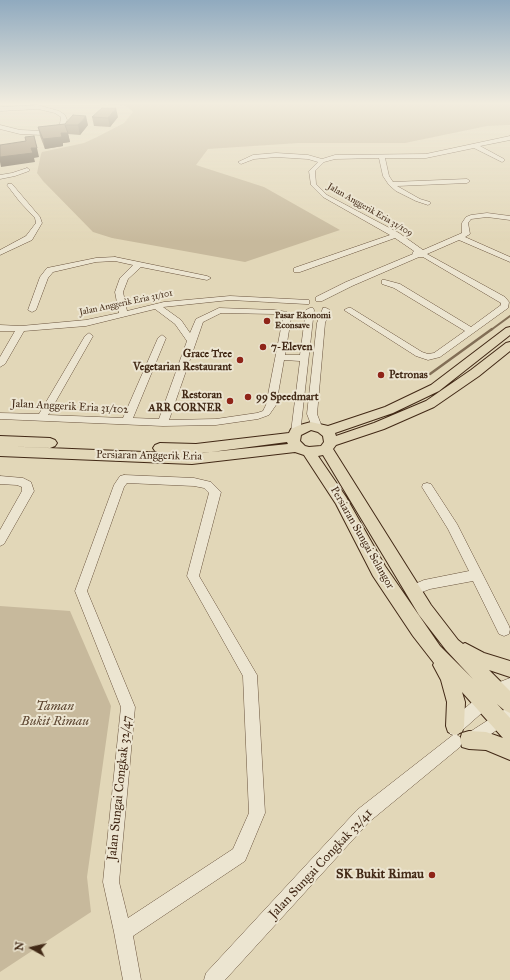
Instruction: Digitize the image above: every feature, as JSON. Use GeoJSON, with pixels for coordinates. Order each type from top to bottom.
{"type":"FeatureCollection","features":[{"type":"Feature","properties":{"kind":"main road"},"geometry":{"type":"LineString","coordinates":[[510,330],[435,388],[389,410],[325,437],[315,452],[299,442],[305,427],[325,437],[386,423],[430,404],[510,345]]}},
{"type":"Feature","properties":{"kind":"main road","name":"Persiaran Sungai Selangor"},"geometry":{"type":"LineString","coordinates":[[325,437],[426,610],[452,644],[504,688],[510,704]]}},
{"type":"Feature","properties":{"kind":"main road","name":"Persiaran Anggerik Eria"},"geometry":{"type":"LineString","coordinates":[[0,441],[196,449],[299,442]]}},
{"type":"Feature","properties":{"kind":"main road","name":"Persiaran Sungai Selangor"},"geometry":{"type":"LineString","coordinates":[[299,442],[341,501],[379,572],[434,651],[484,702],[505,716],[510,732]]}},
{"type":"Feature","properties":{"kind":"main road","name":"Persiaran Anggerik Eria"},"geometry":{"type":"LineString","coordinates":[[0,451],[192,459],[299,442]]}},
{"type":"Feature","properties":{"kind":"main road"},"geometry":{"type":"LineString","coordinates":[[452,644],[479,659],[510,669]]}},
{"type":"Feature","properties":{"kind":"main road"},"geometry":{"type":"LineString","coordinates":[[434,651],[454,693],[460,736],[486,741],[510,750]]}},
{"type":"Feature","properties":{"kind":"street"},"geometry":{"type":"LineString","coordinates":[[241,162],[253,157],[276,155],[308,157],[322,161],[335,157],[426,156],[457,150]]}},
{"type":"Feature","properties":{"kind":"street"},"geometry":{"type":"LineString","coordinates":[[482,150],[502,160]]}},
{"type":"Feature","properties":{"kind":"street"},"geometry":{"type":"LineString","coordinates":[[382,156],[386,176],[391,184],[398,190],[418,200],[428,202]]}},
{"type":"Feature","properties":{"kind":"street","name":"Jalan Anggerik Eria 31/109"},"geometry":{"type":"LineString","coordinates":[[322,161],[312,170],[313,184],[325,196],[396,235],[421,253],[505,300],[505,306],[470,330]]}},
{"type":"Feature","properties":{"kind":"street"},"geometry":{"type":"LineString","coordinates":[[0,177],[13,176],[27,170]]}},
{"type":"Feature","properties":{"kind":"street"},"geometry":{"type":"LineString","coordinates":[[391,184],[467,181]]}},
{"type":"Feature","properties":{"kind":"street"},"geometry":{"type":"LineString","coordinates":[[2,250],[29,238],[38,228],[38,218],[10,186]]}},
{"type":"Feature","properties":{"kind":"street"},"geometry":{"type":"LineString","coordinates":[[299,442],[307,306],[312,299],[319,298],[421,253],[461,238],[466,234],[465,223],[468,218],[475,215],[510,218]]}},
{"type":"Feature","properties":{"kind":"street"},"geometry":{"type":"LineString","coordinates":[[297,270],[396,235]]}},
{"type":"Feature","properties":{"kind":"street"},"geometry":{"type":"LineString","coordinates":[[461,238],[510,260]]}},
{"type":"Feature","properties":{"kind":"street"},"geometry":{"type":"LineString","coordinates":[[32,310],[44,277],[50,270],[101,259],[115,259],[207,278]]}},
{"type":"Feature","properties":{"kind":"street"},"geometry":{"type":"LineString","coordinates":[[123,314],[119,292],[124,278],[139,264]]}},
{"type":"Feature","properties":{"kind":"street"},"geometry":{"type":"LineString","coordinates":[[348,310],[419,354],[428,357],[437,355],[470,330],[397,286],[385,282]]}},
{"type":"Feature","properties":{"kind":"street"},"geometry":{"type":"LineString","coordinates":[[325,437],[312,414],[321,322],[327,307],[350,284]]}},
{"type":"Feature","properties":{"kind":"street","name":"Jalan Anggerik Eria 31/101"},"geometry":{"type":"LineString","coordinates":[[0,328],[21,329],[86,322],[185,301],[230,298],[280,300],[307,306],[318,312],[327,307]]}},
{"type":"Feature","properties":{"kind":"street"},"geometry":{"type":"LineString","coordinates":[[319,298],[326,301],[327,307]]}},
{"type":"Feature","properties":{"kind":"street"},"geometry":{"type":"LineString","coordinates":[[173,312],[177,306],[185,301]]}},
{"type":"Feature","properties":{"kind":"street"},"geometry":{"type":"LineString","coordinates":[[161,305],[184,319],[198,321],[219,310],[247,310],[284,314],[287,318],[279,360],[303,361]]}},
{"type":"Feature","properties":{"kind":"street"},"geometry":{"type":"LineString","coordinates":[[161,305],[178,322],[191,340]]}},
{"type":"Feature","properties":{"kind":"street"},"geometry":{"type":"LineString","coordinates":[[163,423],[198,321]]}},
{"type":"Feature","properties":{"kind":"street"},"geometry":{"type":"LineString","coordinates":[[0,364],[21,329]]}},
{"type":"Feature","properties":{"kind":"street"},"geometry":{"type":"LineString","coordinates":[[42,417],[89,336]]}},
{"type":"Feature","properties":{"kind":"street"},"geometry":{"type":"LineString","coordinates":[[126,422],[162,338]]}},
{"type":"Feature","properties":{"kind":"street","name":"Jalan Anggerik Eria 31/102"},"geometry":{"type":"LineString","coordinates":[[0,416],[163,423],[216,422],[258,416],[266,413],[270,405],[279,360]]}},
{"type":"Feature","properties":{"kind":"street","name":"Jalan Sungai Congkak 32/47"},"geometry":{"type":"LineString","coordinates":[[123,932],[239,855],[257,814],[250,675],[193,576],[214,492],[207,485],[194,482],[124,479],[119,485],[81,591],[128,707],[111,882],[123,932],[132,980]]}},
{"type":"Feature","properties":{"kind":"street"},"geometry":{"type":"LineString","coordinates":[[0,480],[19,482],[26,485],[28,491],[0,541]]}},
{"type":"Feature","properties":{"kind":"street"},"geometry":{"type":"LineString","coordinates":[[426,487],[452,527],[504,630]]}},
{"type":"Feature","properties":{"kind":"street"},"geometry":{"type":"LineString","coordinates":[[414,590],[428,584],[477,574]]}},
{"type":"Feature","properties":{"kind":"street"},"geometry":{"type":"LineString","coordinates":[[460,736],[484,702],[504,688]]}},
{"type":"Feature","properties":{"kind":"street"},"geometry":{"type":"LineString","coordinates":[[460,736],[505,716]]}},
{"type":"Feature","properties":{"kind":"street","name":"Jalan Sungai Congkak 32/41"},"geometry":{"type":"LineString","coordinates":[[214,980],[363,816],[460,736]]}},
{"type":"Feature","properties":{"kind":"green space"},"geometry":{"type":"Polygon","coordinates":[[[53,150],[207,150],[196,165],[264,187],[340,230],[245,262],[112,238],[93,232],[43,181],[37,173],[42,152],[53,150]]]}},
{"type":"Feature","properties":{"kind":"green space","name":"Taman Bukit Rimau"},"geometry":{"type":"Polygon","coordinates":[[[0,606],[70,611],[111,706],[87,877],[91,912],[0,972],[0,606]]]}},
{"type":"Feature","properties":{"kind":"building"},"geometry":{"type":"Polygon","coordinates":[[[0,150],[32,150],[33,153],[0,157],[0,150]]]}},
{"type":"Feature","properties":{"kind":"waterway"},"geometry":{"type":"LineString","coordinates":[[491,330],[510,316]]}},
{"type":"Feature","properties":{"kind":"waterway"},"geometry":{"type":"LineString","coordinates":[[430,374],[492,329]]}},
{"type":"Feature","properties":{"kind":"place","name":"Pasar Ekonomi Econsave"},"geometry":{"type":"Point","coordinates":[267,321]}},
{"type":"Feature","properties":{"kind":"place","name":"7-Eleven"},"geometry":{"type":"Point","coordinates":[263,347]}},
{"type":"Feature","properties":{"kind":"place","name":"Grace Tree Vegetarian Restaurant"},"geometry":{"type":"Point","coordinates":[240,360]}},
{"type":"Feature","properties":{"kind":"place","name":"Petronas"},"geometry":{"type":"Point","coordinates":[381,375]}},
{"type":"Feature","properties":{"kind":"place","name":"99 Speedmart"},"geometry":{"type":"Point","coordinates":[248,397]}},
{"type":"Feature","properties":{"kind":"place","name":"Restoran ARR CORNER"},"geometry":{"type":"Point","coordinates":[230,401]}},
{"type":"Feature","properties":{"kind":"place","name":"SK Bukit Rimau"},"geometry":{"type":"Point","coordinates":[432,875]}}]}
